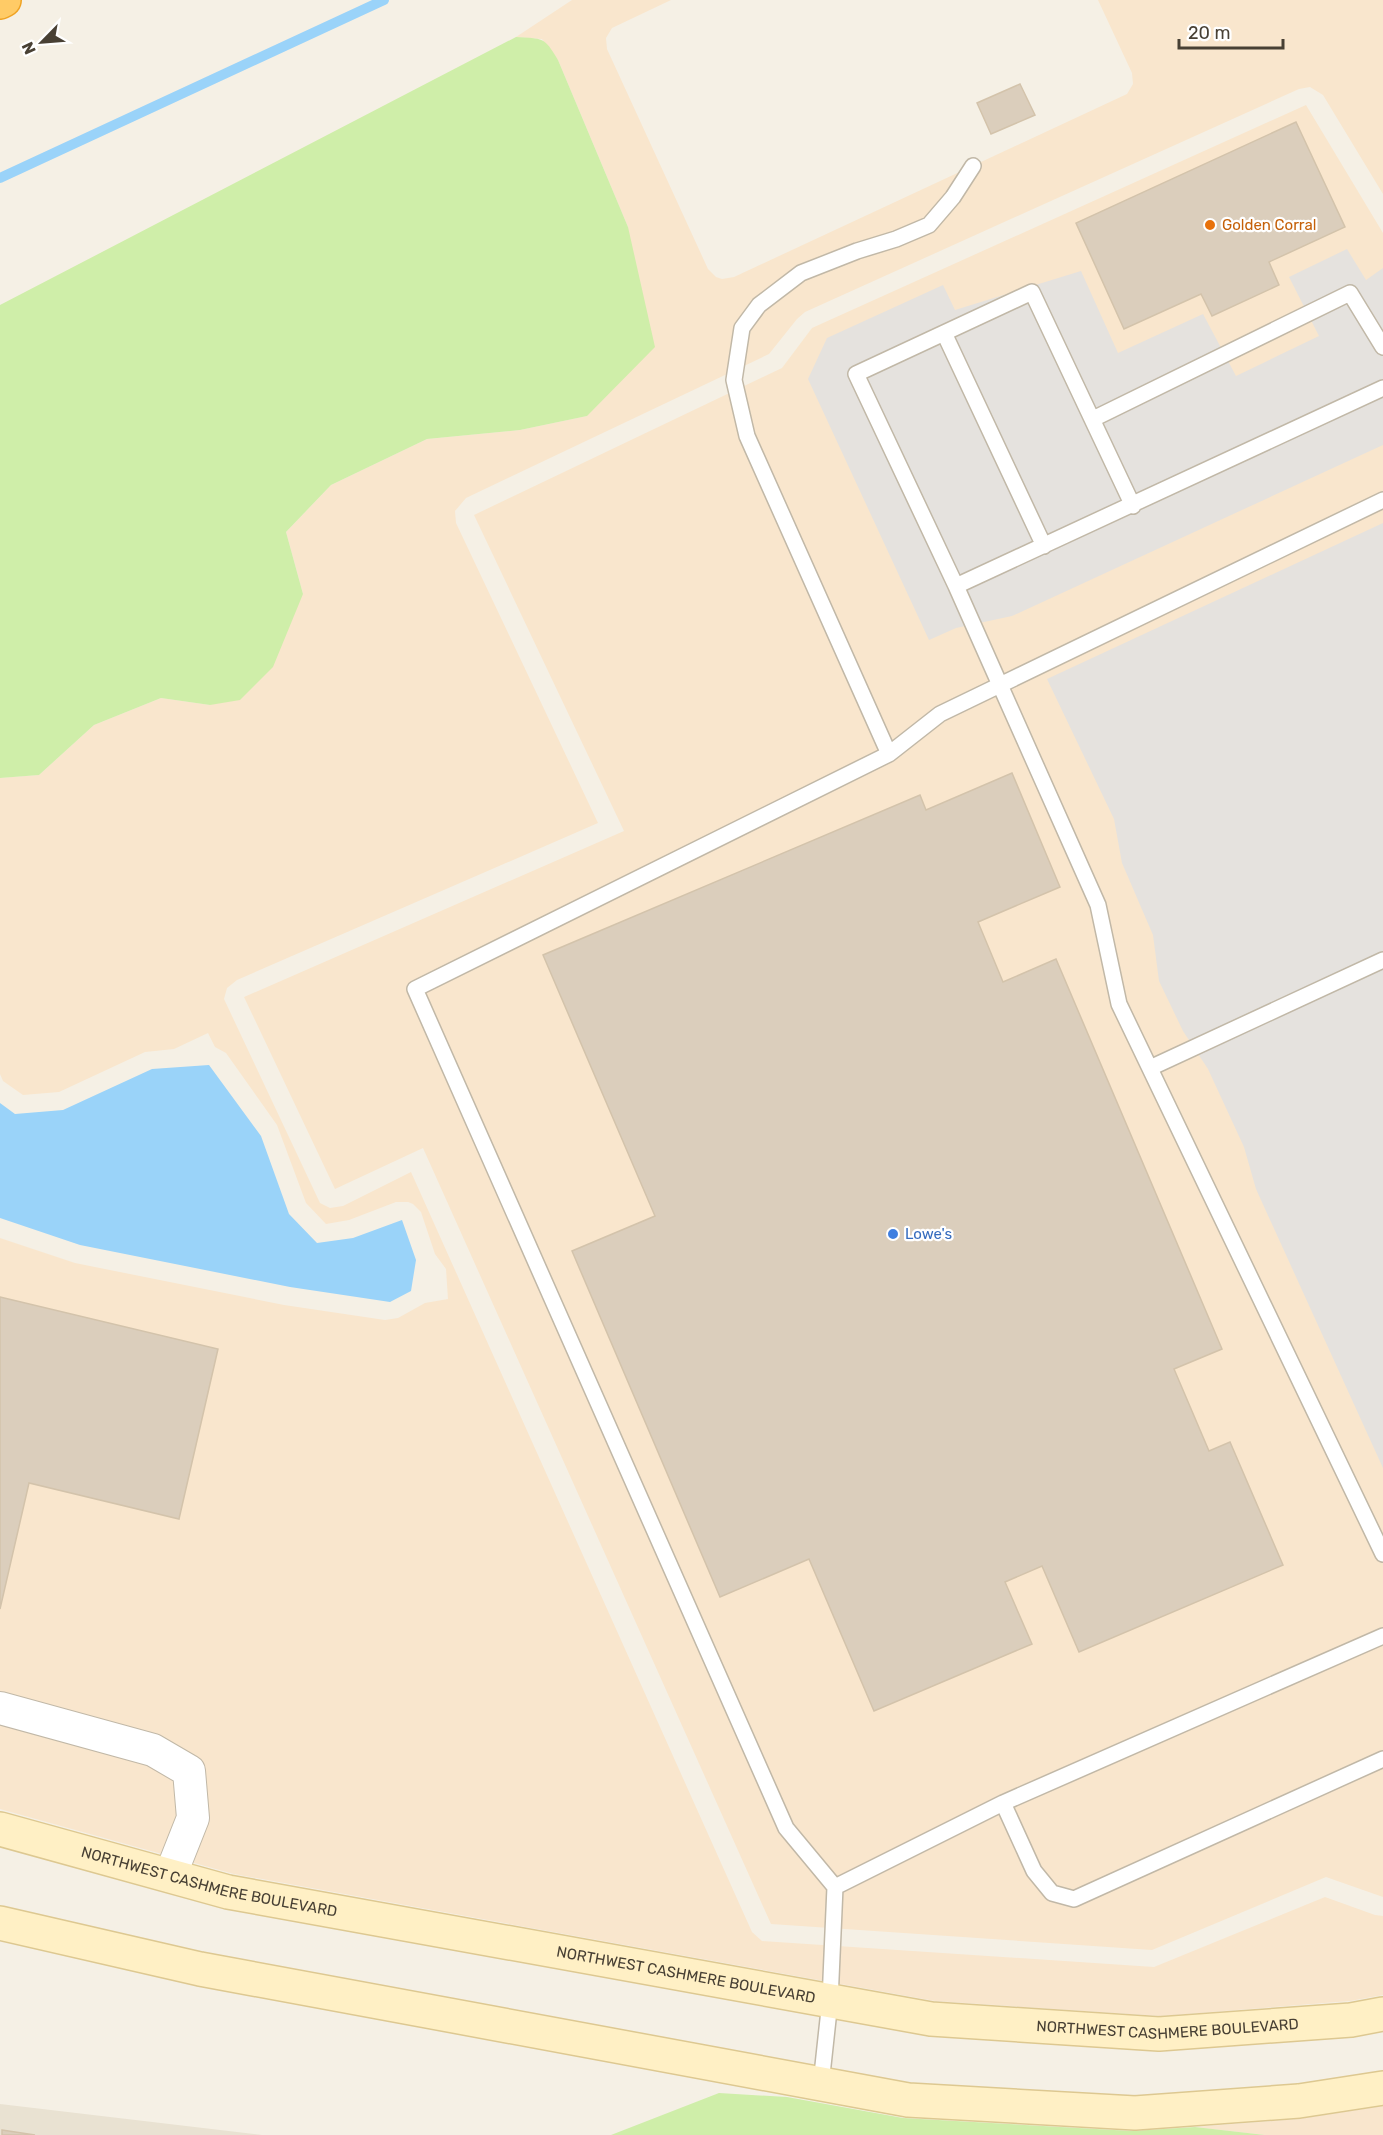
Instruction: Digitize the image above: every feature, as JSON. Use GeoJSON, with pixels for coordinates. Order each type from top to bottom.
{"type":"FeatureCollection","features":[{"type":"Feature","properties":{"kind":"highway"},"geometry":{"type":"LineString","coordinates":[[0,2],[4,0]]}},
{"type":"Feature","properties":{"kind":"street"},"geometry":{"type":"LineString","coordinates":[[0,1708],[153,1750],[189,1771],[193,1818],[170,1876]]}},
{"type":"Feature","properties":{"kind":"street","name":"NORTHWEST CASHMERE BOULEVARD"},"geometry":{"type":"LineString","coordinates":[[0,1829],[228,1892],[931,2019],[1159,2034],[1351,2020],[1383,2014]]}},
{"type":"Feature","properties":{"kind":"street"},"geometry":{"type":"LineString","coordinates":[[0,1923],[200,1969],[908,2100],[1135,2113],[1299,2101],[1383,2088]]}},
{"type":"Feature","properties":{"kind":"lane"},"geometry":{"type":"LineString","coordinates":[[889,754],[747,436],[734,380],[742,328],[759,305],[801,273],[929,225],[953,196],[973,166]]}},
{"type":"Feature","properties":{"kind":"lane"},"geometry":{"type":"LineString","coordinates":[[1132,506],[1093,418],[1032,292],[856,374],[956,586],[1098,904],[1119,1004],[1383,1554]]}},
{"type":"Feature","properties":{"kind":"lane"},"geometry":{"type":"LineString","coordinates":[[1093,418],[1350,293],[1383,347]]}},
{"type":"Feature","properties":{"kind":"lane"},"geometry":{"type":"LineString","coordinates":[[944,333],[1044,546]]}},
{"type":"Feature","properties":{"kind":"lane"},"geometry":{"type":"LineString","coordinates":[[956,586],[1383,388]]}},
{"type":"Feature","properties":{"kind":"lane"},"geometry":{"type":"LineString","coordinates":[[821,2084],[830,2001],[835,1887],[786,1828],[415,989],[889,754],[940,714],[1383,500]]}},
{"type":"Feature","properties":{"kind":"lane"},"geometry":{"type":"LineString","coordinates":[[1150,1068],[1383,960]]}},
{"type":"Feature","properties":{"kind":"lane"},"geometry":{"type":"LineString","coordinates":[[835,1887],[1003,1803],[1383,1636]]}},
{"type":"Feature","properties":{"kind":"lane"},"geometry":{"type":"LineString","coordinates":[[1003,1803],[1034,1872],[1052,1893],[1074,1899],[1383,1759]]}},
{"type":"Feature","properties":{"kind":"shaded area"},"geometry":{"type":"Polygon","coordinates":[[[572,0],[671,0],[612,28],[606,38],[607,49],[708,269],[716,277],[722,279],[734,277],[1127,94],[1133,84],[1132,73],[1098,0],[1383,0],[1383,194],[1323,95],[1310,87],[1299,89],[805,312],[769,354],[466,498],[455,511],[456,523],[598,823],[237,980],[227,988],[224,999],[320,1203],[330,1208],[343,1206],[411,1172],[752,1932],[762,1941],[1154,1967],[1325,1897],[1383,1916],[1383,1995],[1350,2001],[1161,2016],[935,2001],[234,1874],[0,1809],[0,1238],[75,1263],[284,1305],[385,1320],[398,1318],[425,1303],[448,1299],[446,1269],[435,1254],[421,1212],[413,1204],[396,1202],[349,1220],[326,1224],[306,1203],[277,1125],[226,1053],[215,1047],[208,1033],[174,1049],[145,1052],[59,1092],[23,1095],[3,1081],[0,1074],[0,778],[39,775],[94,725],[161,698],[210,705],[303,594],[286,532],[331,485],[427,439],[520,430],[587,416],[628,227],[558,60],[542,39],[516,37],[572,0]]]}},
{"type":"Feature","properties":{"kind":"shaded area"},"geometry":{"type":"Polygon","coordinates":[[[1306,105],[1383,233],[1383,1897],[1326,1877],[1152,1950],[771,1924],[423,1148],[335,1189],[244,997],[624,831],[474,515],[782,368],[812,328],[1306,105]]]}},
{"type":"Feature","properties":{"kind":"shaded area"},"geometry":{"type":"Polygon","coordinates":[[[1347,249],[1366,280],[1383,268],[1383,445],[1012,616],[956,628],[929,640],[808,379],[827,338],[943,285],[955,310],[1081,271],[1118,353],[1203,314],[1236,376],[1319,336],[1289,277],[1347,249]]]}},
{"type":"Feature","properties":{"kind":"shaded area"},"geometry":{"type":"Polygon","coordinates":[[[1383,523],[1383,1468],[1256,1189],[1244,1147],[1208,1069],[1183,1031],[1159,981],[1153,935],[1122,863],[1114,819],[1047,679],[1383,523]]]}},
{"type":"Feature","properties":{"kind":"shaded area"},"geometry":{"type":"Polygon","coordinates":[[[0,2104],[262,2135],[0,2135],[0,2104]]]}},
{"type":"Feature","properties":{"kind":"shaded area"},"geometry":{"type":"Polygon","coordinates":[[[1383,2106],[1383,2135],[1265,2135],[1195,2127],[1298,2119],[1383,2106]]]}},
{"type":"Feature","properties":{"kind":"green space"},"geometry":{"type":"Polygon","coordinates":[[[516,37],[542,40],[558,60],[628,227],[655,347],[587,416],[520,430],[427,439],[331,485],[286,532],[303,594],[273,667],[240,700],[210,705],[161,698],[94,725],[39,775],[0,778],[0,305],[516,37]]]}},
{"type":"Feature","properties":{"kind":"green space"},"geometry":{"type":"Polygon","coordinates":[[[719,2093],[787,2097],[903,2118],[1132,2131],[1195,2127],[1265,2135],[611,2135],[719,2093]]]}},
{"type":"Feature","properties":{"kind":"water"},"geometry":{"type":"Polygon","coordinates":[[[209,1065],[261,1136],[289,1214],[317,1243],[353,1238],[402,1220],[416,1260],[411,1291],[390,1302],[290,1287],[80,1245],[0,1218],[0,1103],[15,1114],[63,1110],[152,1069],[209,1065]]]}},
{"type":"Feature","properties":{"kind":"building"},"geometry":{"type":"Polygon","coordinates":[[[1020,84],[1035,115],[991,134],[977,103],[1020,84]]]}},
{"type":"Feature","properties":{"kind":"building","name":"Golden Corral"},"geometry":{"type":"Polygon","coordinates":[[[1296,122],[1345,227],[1269,262],[1279,285],[1212,316],[1201,294],[1124,329],[1076,223],[1296,122]]]}},
{"type":"Feature","properties":{"kind":"building","name":"Lowe's"},"geometry":{"type":"Polygon","coordinates":[[[1012,773],[1060,887],[978,922],[1003,982],[1056,959],[1222,1349],[1174,1369],[1209,1451],[1230,1442],[1283,1565],[1079,1652],[1042,1566],[1005,1582],[1032,1644],[874,1711],[809,1559],[720,1597],[572,1251],[655,1216],[543,955],[920,795],[926,810],[1012,773]]]}},
{"type":"Feature","properties":{"kind":"building"},"geometry":{"type":"Polygon","coordinates":[[[0,1297],[218,1349],[179,1519],[29,1483],[0,1609],[0,1297]]]}},
{"type":"Feature","properties":{"kind":"building"},"geometry":{"type":"Polygon","coordinates":[[[2,2130],[35,2135],[2,2135],[2,2130]]]}},
{"type":"Feature","properties":{"kind":"waterway"},"geometry":{"type":"LineString","coordinates":[[0,178],[384,0]]}},
{"type":"Feature","properties":{"kind":"place","name":"Golden Corral"},"geometry":{"type":"Point","coordinates":[1210,225]}},
{"type":"Feature","properties":{"kind":"place","name":"Lowe's"},"geometry":{"type":"Point","coordinates":[893,1234]}}]}
